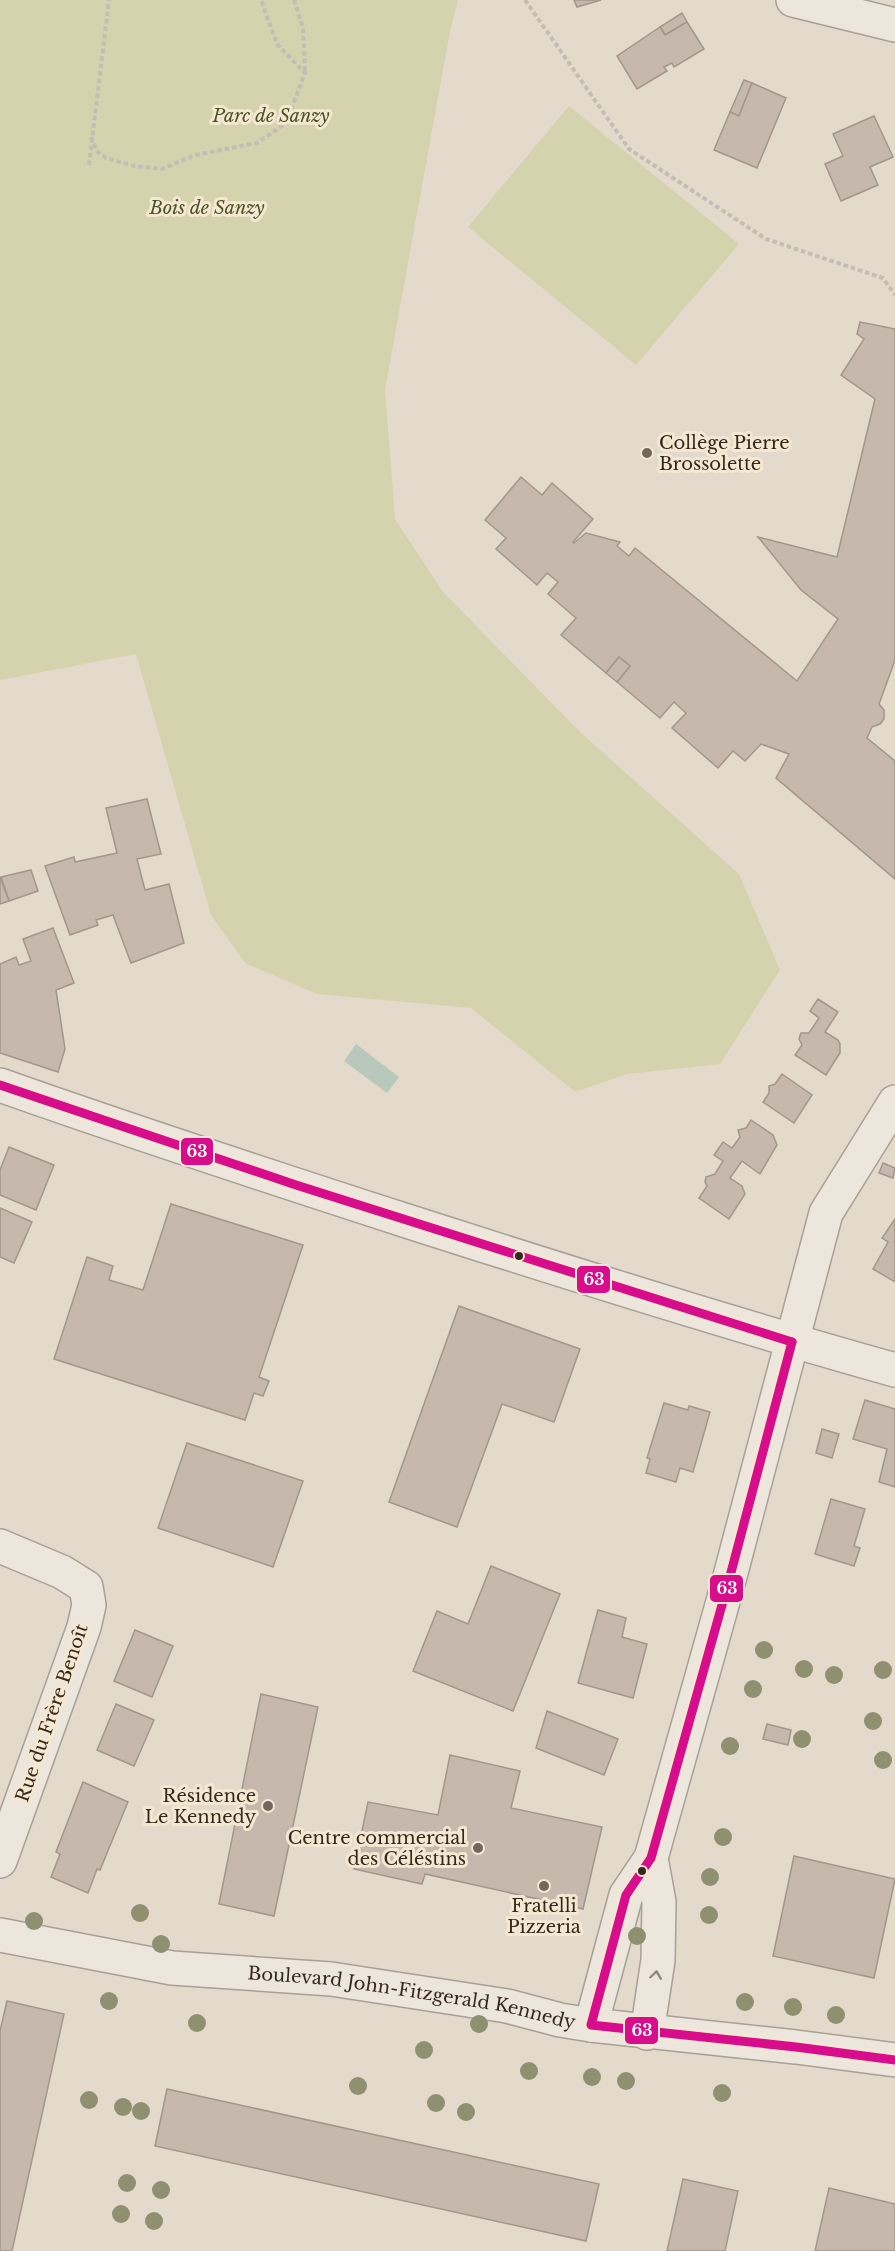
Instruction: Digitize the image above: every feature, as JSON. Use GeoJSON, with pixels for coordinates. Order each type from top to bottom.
{"type":"FeatureCollection","features":[{"type":"Feature","properties":{"kind":"street"},"geometry":{"type":"LineString","coordinates":[[793,0],[895,25]]}},
{"type":"Feature","properties":{"kind":"street"},"geometry":{"type":"LineString","coordinates":[[0,1085],[113,1125],[592,1280],[792,1342],[895,1370]]}},
{"type":"Feature","properties":{"kind":"street"},"geometry":{"type":"LineString","coordinates":[[591,2025],[626,1895],[651,1858],[729,1580],[826,1213],[895,1102]]}},
{"type":"Feature","properties":{"kind":"street","name":"Rue du Frère Benoît"},"geometry":{"type":"LineString","coordinates":[[0,1546],[63,1572],[86,1587],[88,1605],[84,1627],[0,1861]]}},
{"type":"Feature","properties":{"kind":"street"},"geometry":{"type":"LineString","coordinates":[[647,2033],[658,1960],[659,1902],[651,1858]]}},
{"type":"Feature","properties":{"kind":"street","name":"Boulevard John-Fitzgerald Kennedy"},"geometry":{"type":"LineString","coordinates":[[0,1935],[172,1968],[331,1979],[507,2006],[560,2020],[591,2025],[895,2060]]}},
{"type":"Feature","properties":{"kind":"path"},"geometry":{"type":"LineString","coordinates":[[89,165],[109,0]]}},
{"type":"Feature","properties":{"kind":"path"},"geometry":{"type":"LineString","coordinates":[[261,0],[277,44],[305,73]]}},
{"type":"Feature","properties":{"kind":"path"},"geometry":{"type":"LineString","coordinates":[[91,137],[96,152],[106,158],[135,166],[162,169],[195,155],[257,143],[286,123],[305,73],[303,28],[294,0]]}},
{"type":"Feature","properties":{"kind":"path"},"geometry":{"type":"LineString","coordinates":[[525,0],[629,149],[766,239],[883,278],[895,295]]}},
{"type":"Feature","properties":{"kind":"green space","name":"Bois de Sanzy"},"geometry":{"type":"Polygon","coordinates":[[[0,0],[458,0],[450,31],[385,390],[395,519],[443,592],[580,732],[739,874],[780,970],[720,1064],[627,1074],[575,1092],[471,1008],[317,994],[245,963],[211,915],[136,654],[0,680],[0,0]]]}},
{"type":"Feature","properties":{"kind":"green space"},"geometry":{"type":"Polygon","coordinates":[[[569,106],[739,244],[636,365],[468,227],[569,106]]]}},
{"type":"Feature","properties":{"kind":"shaded area"},"geometry":{"type":"Polygon","coordinates":[[[356,1044],[399,1077],[387,1093],[344,1061],[356,1044]]]}},
{"type":"Feature","properties":{"kind":"building"},"geometry":{"type":"Polygon","coordinates":[[[574,0],[601,0],[577,7],[574,0]]]}},
{"type":"Feature","properties":{"kind":"building"},"geometry":{"type":"Polygon","coordinates":[[[682,13],[687,22],[665,35],[660,27],[682,13]]]}},
{"type":"Feature","properties":{"kind":"building"},"geometry":{"type":"Polygon","coordinates":[[[687,22],[704,49],[674,67],[672,63],[664,67],[667,71],[637,89],[617,56],[660,27],[665,35],[687,22]]]}},
{"type":"Feature","properties":{"kind":"building"},"geometry":{"type":"Polygon","coordinates":[[[744,80],[752,83],[739,116],[730,112],[744,80]]]}},
{"type":"Feature","properties":{"kind":"building"},"geometry":{"type":"Polygon","coordinates":[[[752,83],[786,98],[757,168],[714,150],[730,112],[739,116],[752,83]]]}},
{"type":"Feature","properties":{"kind":"building"},"geometry":{"type":"Polygon","coordinates":[[[874,116],[893,157],[870,167],[878,185],[841,201],[825,164],[843,156],[833,134],[874,116]]]}},
{"type":"Feature","properties":{"kind":"building"},"geometry":{"type":"Polygon","coordinates":[[[860,322],[895,329],[895,660],[879,704],[884,710],[884,719],[880,724],[872,727],[867,738],[895,761],[895,879],[776,778],[789,754],[761,744],[745,761],[733,751],[718,768],[672,728],[686,713],[674,702],[660,718],[617,682],[630,666],[619,657],[606,673],[561,635],[576,618],[548,594],[558,582],[547,573],[537,585],[496,549],[506,538],[485,520],[521,477],[542,495],[552,483],[593,519],[574,543],[586,533],[620,542],[617,546],[629,556],[635,548],[797,681],[838,619],[801,590],[758,537],[837,557],[875,399],[841,375],[864,339],[857,334],[860,322]]]}},
{"type":"Feature","properties":{"kind":"building"},"geometry":{"type":"Polygon","coordinates":[[[619,657],[630,666],[617,682],[606,673],[619,657]]]}},
{"type":"Feature","properties":{"kind":"building"},"geometry":{"type":"Polygon","coordinates":[[[147,799],[161,854],[137,859],[145,890],[169,884],[184,943],[131,963],[113,915],[96,920],[98,925],[70,935],[45,866],[74,857],[75,862],[117,853],[106,808],[147,799]]]}},
{"type":"Feature","properties":{"kind":"building"},"geometry":{"type":"Polygon","coordinates":[[[31,870],[38,891],[9,901],[1,877],[31,870]]]}},
{"type":"Feature","properties":{"kind":"building"},"geometry":{"type":"Polygon","coordinates":[[[0,877],[9,901],[0,904],[0,877]]]}},
{"type":"Feature","properties":{"kind":"building"},"geometry":{"type":"Polygon","coordinates":[[[53,928],[74,983],[56,990],[65,1049],[58,1072],[0,1053],[0,964],[16,957],[19,965],[31,961],[23,939],[53,928]]]}},
{"type":"Feature","properties":{"kind":"building"},"geometry":{"type":"Polygon","coordinates":[[[818,999],[838,1012],[825,1032],[838,1040],[840,1053],[826,1075],[795,1055],[802,1045],[799,1039],[801,1033],[809,1033],[819,1018],[810,1011],[818,999]]]}},
{"type":"Feature","properties":{"kind":"building"},"geometry":{"type":"Polygon","coordinates":[[[782,1074],[812,1095],[794,1123],[763,1102],[769,1093],[769,1086],[775,1084],[782,1074]]]}},
{"type":"Feature","properties":{"kind":"building"},"geometry":{"type":"Polygon","coordinates":[[[751,1120],[773,1135],[777,1145],[760,1174],[742,1161],[730,1178],[742,1186],[745,1194],[729,1219],[699,1198],[707,1186],[706,1177],[715,1174],[723,1161],[714,1155],[723,1142],[732,1148],[740,1137],[738,1130],[746,1128],[751,1120]]]}},
{"type":"Feature","properties":{"kind":"building"},"geometry":{"type":"Polygon","coordinates":[[[9,1147],[54,1165],[36,1210],[0,1195],[0,1170],[9,1147]]]}},
{"type":"Feature","properties":{"kind":"building"},"geometry":{"type":"Polygon","coordinates":[[[883,1163],[895,1168],[893,1178],[879,1173],[883,1163]]]}},
{"type":"Feature","properties":{"kind":"building"},"geometry":{"type":"Polygon","coordinates":[[[171,1204],[303,1245],[259,1377],[269,1381],[263,1396],[254,1393],[245,1420],[54,1359],[87,1257],[113,1266],[109,1280],[143,1290],[171,1204]]]}},
{"type":"Feature","properties":{"kind":"building"},"geometry":{"type":"Polygon","coordinates":[[[0,1208],[32,1222],[14,1263],[0,1257],[0,1208]]]}},
{"type":"Feature","properties":{"kind":"building"},"geometry":{"type":"Polygon","coordinates":[[[895,1219],[895,1282],[873,1269],[888,1242],[882,1238],[895,1219]]]}},
{"type":"Feature","properties":{"kind":"building"},"geometry":{"type":"Polygon","coordinates":[[[459,1306],[580,1349],[554,1422],[502,1404],[457,1527],[389,1502],[459,1306]]]}},
{"type":"Feature","properties":{"kind":"building"},"geometry":{"type":"Polygon","coordinates":[[[865,1400],[895,1409],[895,1487],[879,1482],[887,1449],[853,1439],[865,1400]]]}},
{"type":"Feature","properties":{"kind":"building"},"geometry":{"type":"Polygon","coordinates":[[[664,1403],[688,1410],[689,1406],[710,1412],[693,1472],[680,1468],[676,1482],[646,1473],[650,1459],[647,1458],[664,1403]]]}},
{"type":"Feature","properties":{"kind":"building"},"geometry":{"type":"Polygon","coordinates":[[[822,1429],[839,1434],[832,1458],[816,1453],[822,1429]]]}},
{"type":"Feature","properties":{"kind":"building"},"geometry":{"type":"Polygon","coordinates":[[[187,1443],[303,1481],[273,1567],[158,1528],[187,1443]]]}},
{"type":"Feature","properties":{"kind":"building"},"geometry":{"type":"Polygon","coordinates":[[[831,1499],[865,1509],[854,1546],[860,1548],[854,1566],[815,1554],[831,1499]]]}},
{"type":"Feature","properties":{"kind":"building"},"geometry":{"type":"Polygon","coordinates":[[[491,1566],[560,1594],[513,1711],[413,1671],[437,1611],[468,1624],[491,1566]]]}},
{"type":"Feature","properties":{"kind":"building"},"geometry":{"type":"Polygon","coordinates":[[[598,1610],[626,1618],[622,1637],[647,1644],[633,1698],[578,1683],[598,1610]]]}},
{"type":"Feature","properties":{"kind":"building"},"geometry":{"type":"Polygon","coordinates":[[[135,1630],[173,1646],[152,1697],[114,1681],[135,1630]]]}},
{"type":"Feature","properties":{"kind":"building","name":"Résidence Le Kennedy"},"geometry":{"type":"Polygon","coordinates":[[[261,1694],[318,1707],[274,1916],[219,1904],[261,1694]]]}},
{"type":"Feature","properties":{"kind":"building"},"geometry":{"type":"Polygon","coordinates":[[[116,1704],[154,1720],[134,1766],[97,1750],[116,1704]]]}},
{"type":"Feature","properties":{"kind":"building"},"geometry":{"type":"Polygon","coordinates":[[[547,1711],[618,1739],[604,1775],[536,1748],[547,1711]]]}},
{"type":"Feature","properties":{"kind":"building"},"geometry":{"type":"Polygon","coordinates":[[[767,1724],[791,1730],[788,1745],[763,1739],[767,1724]]]}},
{"type":"Feature","properties":{"kind":"building","name":"Centre commercial des Céléstins"},"geometry":{"type":"Polygon","coordinates":[[[450,1755],[520,1771],[511,1808],[602,1827],[583,1909],[425,1874],[422,1884],[354,1869],[368,1802],[438,1815],[450,1755]]]}},
{"type":"Feature","properties":{"kind":"building"},"geometry":{"type":"Polygon","coordinates":[[[83,1782],[128,1802],[88,1893],[51,1877],[60,1854],[56,1852],[83,1782]]]}},
{"type":"Feature","properties":{"kind":"building"},"geometry":{"type":"Polygon","coordinates":[[[794,1856],[895,1879],[874,1978],[773,1956],[794,1856]]]}},
{"type":"Feature","properties":{"kind":"building"},"geometry":{"type":"Polygon","coordinates":[[[7,2001],[64,2014],[12,2251],[0,2251],[0,2031],[7,2001]]]}},
{"type":"Feature","properties":{"kind":"building"},"geometry":{"type":"Polygon","coordinates":[[[167,2089],[599,2184],[586,2241],[155,2146],[167,2089]]]}},
{"type":"Feature","properties":{"kind":"building"},"geometry":{"type":"Polygon","coordinates":[[[683,2179],[738,2191],[725,2251],[667,2251],[683,2179]]]}},
{"type":"Feature","properties":{"kind":"building"},"geometry":{"type":"Polygon","coordinates":[[[829,2188],[895,2204],[895,2251],[815,2251],[829,2188]]]}},
{"type":"Feature","properties":{"kind":"transit line","name":"63"},"geometry":{"type":"LineString","coordinates":[[0,1085],[296,1185],[792,1342]]}},
{"type":"Feature","properties":{"kind":"transit line","name":"63"},"geometry":{"type":"LineString","coordinates":[[792,1342],[729,1580],[651,1858],[626,1895],[591,2025],[895,2060]]}},
{"type":"Feature","properties":{"kind":"place","name":"Collège Pierre Brossolette"},"geometry":{"type":"Point","coordinates":[647,453]}},
{"type":"Feature","properties":{"kind":"place","name":"Résidence Le Kennedy"},"geometry":{"type":"Point","coordinates":[268,1806]}},
{"type":"Feature","properties":{"kind":"place","name":"Centre commercial des Céléstins"},"geometry":{"type":"Point","coordinates":[478,1848]}},
{"type":"Feature","properties":{"kind":"place","name":"Fratelli Pizzeria"},"geometry":{"type":"Point","coordinates":[544,1886]}},
{"type":"Feature","properties":{"kind":"park label","name":"Parc de Sanzy"},"geometry":{"type":"Point","coordinates":[271,116]}}]}
